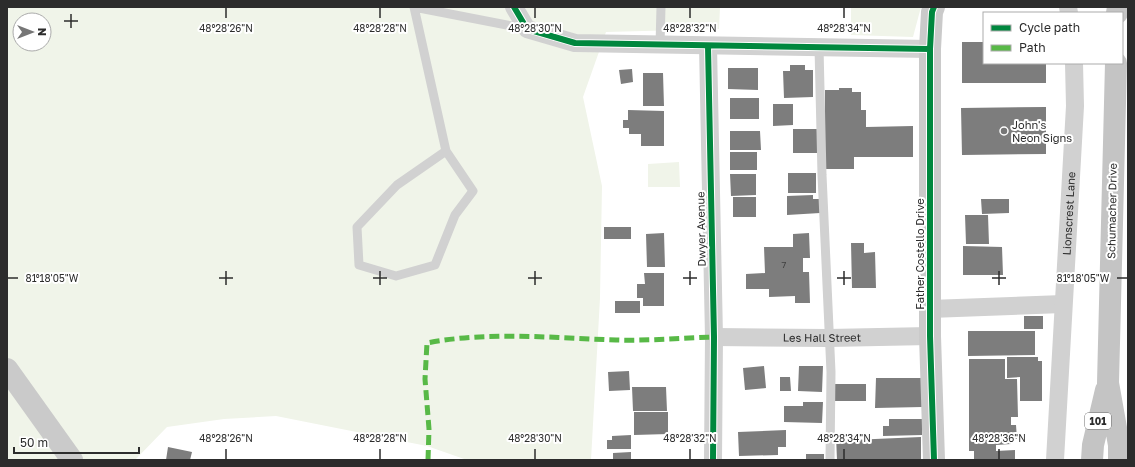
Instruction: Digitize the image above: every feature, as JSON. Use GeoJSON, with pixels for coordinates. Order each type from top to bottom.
{"type":"FeatureCollection","features":[{"type":"Feature","properties":{"kind":"main road","name":"Schumacher Drive"},"geometry":{"type":"LineString","coordinates":[[1116,64],[1108,383],[1119,445],[1119,460]]}},
{"type":"Feature","properties":{"kind":"main road","name":"Schumacher Drive"},"geometry":{"type":"LineString","coordinates":[[1092,460],[1093,445],[1108,383]]}},
{"type":"Feature","properties":{"kind":"street"},"geometry":{"type":"LineString","coordinates":[[514,7],[527,29],[575,43],[930,49]]}},
{"type":"Feature","properties":{"kind":"street","name":"Father Costello Drive"},"geometry":{"type":"LineString","coordinates":[[934,7],[932,12],[930,49],[930,336],[934,460]]}},
{"type":"Feature","properties":{"kind":"street","name":"Dwyer Avenue"},"geometry":{"type":"LineString","coordinates":[[708,46],[714,338],[713,460]]}},
{"type":"Feature","properties":{"kind":"street","name":"Lionscrest Lane"},"geometry":{"type":"LineString","coordinates":[[1055,460],[1075,106],[1074,64]]}},
{"type":"Feature","properties":{"kind":"street"},"geometry":{"type":"LineString","coordinates":[[930,309],[1063,304]]}},
{"type":"Feature","properties":{"kind":"street","name":"Les Hall Street"},"geometry":{"type":"LineString","coordinates":[[714,338],[930,336]]}},
{"type":"Feature","properties":{"kind":"street"},"geometry":{"type":"LineString","coordinates":[[7,369],[72,460]]}},
{"type":"Feature","properties":{"kind":"lane"},"geometry":{"type":"LineString","coordinates":[[446,151],[397,185],[357,227],[359,265],[396,276],[435,265],[455,215],[473,191],[446,151],[414,7],[527,29]]}},
{"type":"Feature","properties":{"kind":"lane"},"geometry":{"type":"LineString","coordinates":[[660,45],[661,7]]}},
{"type":"Feature","properties":{"kind":"lane"},"geometry":{"type":"LineString","coordinates":[[819,47],[828,338],[831,372],[830,460]]}},
{"type":"Feature","properties":{"kind":"shaded area"},"geometry":{"type":"Polygon","coordinates":[[[7,7],[720,7],[719,29],[606,32],[583,97],[602,186],[600,298],[591,460],[467,460],[427,446],[276,416],[224,419],[167,427],[135,460],[7,460],[7,7]]]}},
{"type":"Feature","properties":{"kind":"shaded area"},"geometry":{"type":"Polygon","coordinates":[[[851,7],[921,7],[913,37],[851,35],[851,7]]]}},
{"type":"Feature","properties":{"kind":"shaded area"},"geometry":{"type":"Polygon","coordinates":[[[679,162],[680,187],[648,187],[648,164],[679,162]]]}},
{"type":"Feature","properties":{"kind":"building"},"geometry":{"type":"Polygon","coordinates":[[[962,42],[983,42],[983,64],[1046,64],[1046,83],[962,83],[962,42]]]}},
{"type":"Feature","properties":{"kind":"building"},"geometry":{"type":"Polygon","coordinates":[[[790,65],[805,65],[805,70],[813,70],[813,97],[784,98],[783,71],[790,71],[790,65]]]}},
{"type":"Feature","properties":{"kind":"building"},"geometry":{"type":"Polygon","coordinates":[[[728,68],[758,68],[758,90],[728,89],[728,68]]]}},
{"type":"Feature","properties":{"kind":"building"},"geometry":{"type":"Polygon","coordinates":[[[632,69],[633,82],[621,84],[619,70],[632,69]]]}},
{"type":"Feature","properties":{"kind":"building"},"geometry":{"type":"Polygon","coordinates":[[[643,73],[663,73],[664,106],[643,106],[643,73]]]}},
{"type":"Feature","properties":{"kind":"building"},"geometry":{"type":"Polygon","coordinates":[[[839,88],[852,88],[852,92],[861,92],[861,110],[866,110],[866,127],[913,126],[913,157],[854,157],[854,169],[825,169],[825,90],[839,90],[839,88]]]}},
{"type":"Feature","properties":{"kind":"building"},"geometry":{"type":"Polygon","coordinates":[[[730,98],[759,98],[759,119],[730,119],[730,98]]]}},
{"type":"Feature","properties":{"kind":"building"},"geometry":{"type":"Polygon","coordinates":[[[773,104],[793,104],[793,125],[773,126],[773,104]]]}},
{"type":"Feature","properties":{"kind":"building","name":"John's Neon Signs"},"geometry":{"type":"Polygon","coordinates":[[[1046,107],[1046,154],[962,155],[961,108],[1046,107]]]}},
{"type":"Feature","properties":{"kind":"building"},"geometry":{"type":"Polygon","coordinates":[[[628,110],[664,111],[664,146],[641,146],[641,134],[629,134],[629,128],[623,128],[623,120],[628,120],[628,110]]]}},
{"type":"Feature","properties":{"kind":"building"},"geometry":{"type":"Polygon","coordinates":[[[793,129],[817,129],[817,153],[793,153],[793,129]]]}},
{"type":"Feature","properties":{"kind":"building"},"geometry":{"type":"Polygon","coordinates":[[[730,131],[760,131],[761,150],[730,150],[730,131]]]}},
{"type":"Feature","properties":{"kind":"building"},"geometry":{"type":"Polygon","coordinates":[[[730,152],[757,152],[757,170],[730,170],[730,152]]]}},
{"type":"Feature","properties":{"kind":"building"},"geometry":{"type":"Polygon","coordinates":[[[788,173],[816,173],[816,193],[788,193],[788,173]]]}},
{"type":"Feature","properties":{"kind":"building"},"geometry":{"type":"Polygon","coordinates":[[[730,174],[756,174],[756,195],[731,196],[730,174]]]}},
{"type":"Feature","properties":{"kind":"building"},"geometry":{"type":"Polygon","coordinates":[[[813,195],[813,199],[820,199],[820,213],[787,215],[787,196],[813,195]]]}},
{"type":"Feature","properties":{"kind":"building"},"geometry":{"type":"Polygon","coordinates":[[[733,197],[756,197],[756,217],[733,217],[733,197]]]}},
{"type":"Feature","properties":{"kind":"building"},"geometry":{"type":"Polygon","coordinates":[[[981,199],[1009,199],[1009,213],[982,214],[981,199]]]}},
{"type":"Feature","properties":{"kind":"building"},"geometry":{"type":"Polygon","coordinates":[[[965,215],[988,215],[989,244],[966,244],[965,215]]]}},
{"type":"Feature","properties":{"kind":"building"},"geometry":{"type":"Polygon","coordinates":[[[604,227],[631,227],[631,239],[604,239],[604,227]]]}},
{"type":"Feature","properties":{"kind":"building"},"geometry":{"type":"Polygon","coordinates":[[[664,233],[665,267],[647,267],[646,234],[664,233]]]}},
{"type":"Feature","properties":{"kind":"building"},"geometry":{"type":"Polygon","coordinates":[[[809,233],[810,258],[803,258],[803,272],[809,272],[810,303],[795,303],[795,296],[769,297],[769,289],[746,289],[746,274],[765,273],[764,247],[793,247],[793,234],[809,233]]]}},
{"type":"Feature","properties":{"kind":"building"},"geometry":{"type":"Polygon","coordinates":[[[851,243],[864,243],[864,253],[875,252],[876,288],[852,288],[851,243]]]}},
{"type":"Feature","properties":{"kind":"building"},"geometry":{"type":"Polygon","coordinates":[[[963,246],[1002,247],[1003,275],[963,275],[963,246]]]}},
{"type":"Feature","properties":{"kind":"building"},"geometry":{"type":"Polygon","coordinates":[[[644,273],[664,273],[664,306],[643,306],[643,298],[637,298],[637,284],[645,284],[644,273]]]}},
{"type":"Feature","properties":{"kind":"building"},"geometry":{"type":"Polygon","coordinates":[[[615,301],[640,301],[640,313],[615,313],[615,301]]]}},
{"type":"Feature","properties":{"kind":"building"},"geometry":{"type":"Polygon","coordinates":[[[1024,316],[1043,316],[1043,329],[1024,329],[1024,316]]]}},
{"type":"Feature","properties":{"kind":"building"},"geometry":{"type":"Polygon","coordinates":[[[968,331],[1035,331],[1035,355],[968,356],[968,331]]]}},
{"type":"Feature","properties":{"kind":"building"},"geometry":{"type":"Polygon","coordinates":[[[1007,357],[1038,357],[1038,361],[1042,361],[1042,401],[1020,401],[1020,377],[1007,378],[1007,357]]]}},
{"type":"Feature","properties":{"kind":"building"},"geometry":{"type":"Polygon","coordinates":[[[969,359],[1005,359],[1005,379],[1017,379],[1018,417],[1011,417],[1011,425],[1016,425],[1017,439],[1011,439],[1011,444],[996,445],[996,451],[1015,450],[1015,460],[974,460],[974,451],[969,451],[969,359]]]}},
{"type":"Feature","properties":{"kind":"building"},"geometry":{"type":"Polygon","coordinates":[[[764,366],[766,388],[745,390],[743,368],[764,366]]]}},
{"type":"Feature","properties":{"kind":"building"},"geometry":{"type":"Polygon","coordinates":[[[799,366],[823,366],[822,392],[798,391],[799,366]]]}},
{"type":"Feature","properties":{"kind":"building"},"geometry":{"type":"Polygon","coordinates":[[[629,371],[630,390],[609,391],[608,372],[629,371]]]}},
{"type":"Feature","properties":{"kind":"building"},"geometry":{"type":"Polygon","coordinates":[[[780,377],[790,377],[791,391],[780,391],[780,377]]]}},
{"type":"Feature","properties":{"kind":"building"},"geometry":{"type":"Polygon","coordinates":[[[876,378],[922,378],[922,407],[875,408],[876,378]]]}},
{"type":"Feature","properties":{"kind":"building"},"geometry":{"type":"Polygon","coordinates":[[[835,384],[866,384],[866,401],[835,401],[835,384]]]}},
{"type":"Feature","properties":{"kind":"building"},"geometry":{"type":"Polygon","coordinates":[[[632,387],[666,387],[667,411],[633,411],[632,387]]]}},
{"type":"Feature","properties":{"kind":"building"},"geometry":{"type":"Polygon","coordinates":[[[803,402],[823,402],[822,423],[784,422],[784,406],[803,406],[803,402]]]}},
{"type":"Feature","properties":{"kind":"building"},"geometry":{"type":"Polygon","coordinates":[[[634,412],[668,412],[668,434],[634,435],[634,412]]]}},
{"type":"Feature","properties":{"kind":"building"},"geometry":{"type":"Polygon","coordinates":[[[889,419],[922,419],[922,435],[883,436],[883,426],[889,426],[889,419]]]}},
{"type":"Feature","properties":{"kind":"building"},"geometry":{"type":"Polygon","coordinates":[[[786,430],[786,447],[778,447],[778,455],[739,456],[738,432],[786,430]]]}},
{"type":"Feature","properties":{"kind":"building"},"geometry":{"type":"Polygon","coordinates":[[[631,435],[631,449],[607,449],[607,440],[612,440],[612,436],[631,435]]]}},
{"type":"Feature","properties":{"kind":"building"},"geometry":{"type":"Polygon","coordinates":[[[836,436],[852,436],[852,440],[921,437],[921,460],[837,460],[836,436]]]}},
{"type":"Feature","properties":{"kind":"building"},"geometry":{"type":"Polygon","coordinates":[[[168,447],[192,452],[190,460],[166,460],[168,447]]]}},
{"type":"Feature","properties":{"kind":"building"},"geometry":{"type":"Polygon","coordinates":[[[631,452],[631,460],[613,460],[613,453],[631,452]]]}},
{"type":"Feature","properties":{"kind":"building"},"geometry":{"type":"Polygon","coordinates":[[[806,454],[824,454],[824,460],[806,460],[806,454]]]}},
{"type":"Feature","properties":{"kind":"marked path"},"geometry":{"type":"LineString","coordinates":[[428,460],[429,429],[425,379],[427,343],[450,339],[497,336],[628,340],[714,337]]}},
{"type":"Feature","properties":{"kind":"cycle path"},"geometry":{"type":"LineString","coordinates":[[514,7],[527,29],[575,43],[930,49]]}},
{"type":"Feature","properties":{"kind":"cycle path"},"geometry":{"type":"LineString","coordinates":[[934,7],[932,12],[930,49],[930,336],[934,460]]}},
{"type":"Feature","properties":{"kind":"cycle path"},"geometry":{"type":"LineString","coordinates":[[708,46],[714,337],[713,460]]}},
{"type":"Feature","properties":{"kind":"place","name":"John's Neon Signs"},"geometry":{"type":"Point","coordinates":[1004,131]}}]}
